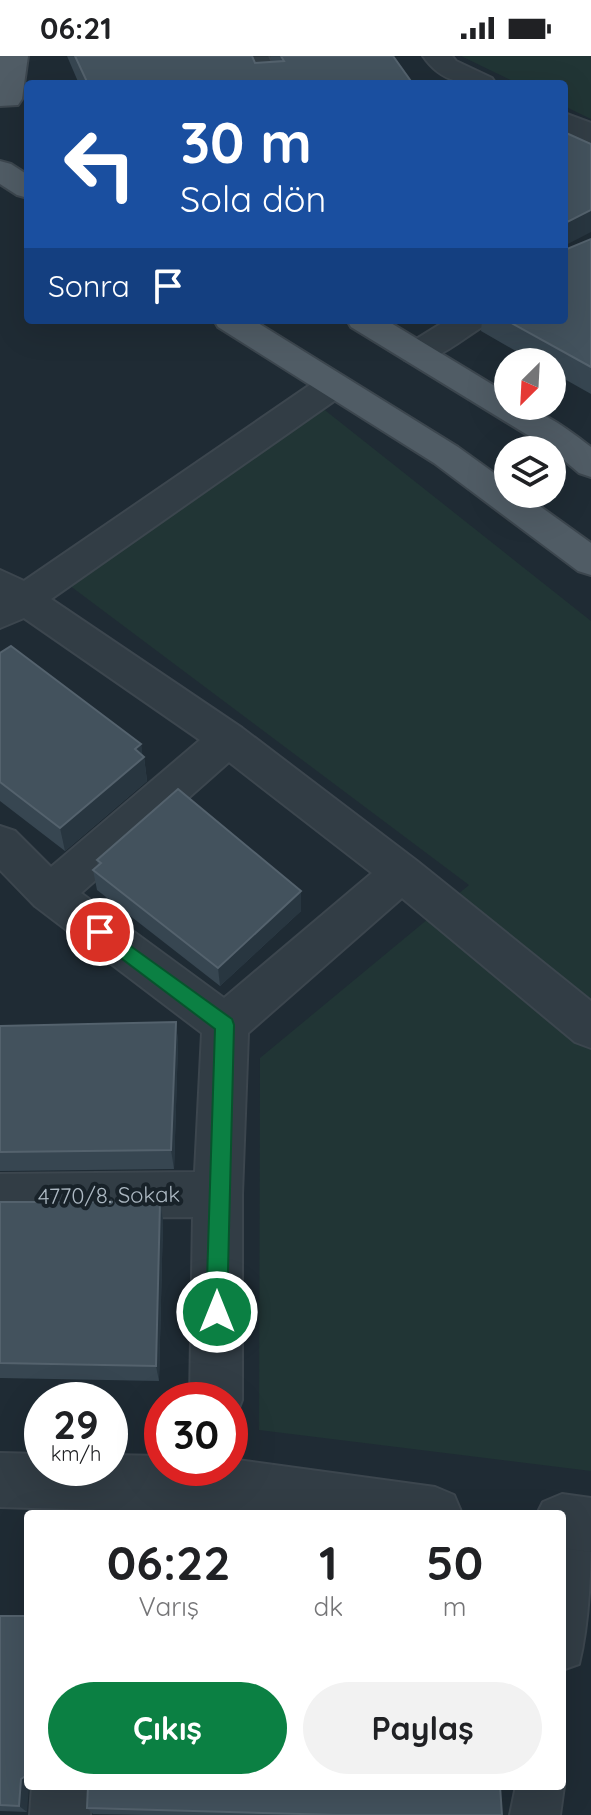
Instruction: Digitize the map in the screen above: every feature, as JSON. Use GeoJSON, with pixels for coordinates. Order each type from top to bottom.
{"type":"FeatureCollection","features":[{"type":"Feature","properties":{"kind":"main road"},"geometry":{"type":"LineString","coordinates":[[12,102],[14,56]]}},
{"type":"Feature","properties":{"kind":"main road"},"geometry":{"type":"LineString","coordinates":[[0,170],[24,186]]}},
{"type":"Feature","properties":{"kind":"main road"},"geometry":{"type":"LineString","coordinates":[[236,324],[446,455],[591,562]]}},
{"type":"Feature","properties":{"kind":"main road"},"geometry":{"type":"LineString","coordinates":[[370,324],[562,443],[591,465]]}},
{"type":"Feature","properties":{"kind":"street"},"geometry":{"type":"LineString","coordinates":[[437,56],[446,67],[474,80]]}},
{"type":"Feature","properties":{"kind":"street"},"geometry":{"type":"LineString","coordinates":[[568,124],[591,134]]}},
{"type":"Feature","properties":{"kind":"street"},"geometry":{"type":"LineString","coordinates":[[417,353],[464,324]]}},
{"type":"Feature","properties":{"kind":"street"},"geometry":{"type":"LineString","coordinates":[[332,386],[8,600],[228,739],[402,873],[591,1028]]}},
{"type":"Feature","properties":{"kind":"street"},"geometry":{"type":"LineString","coordinates":[[50,894],[228,739]]}},
{"type":"Feature","properties":{"kind":"street"},"geometry":{"type":"LineString","coordinates":[[0,843],[50,894],[225,1025]]}},
{"type":"Feature","properties":{"kind":"street"},"geometry":{"type":"LineString","coordinates":[[216,1382],[218,1194],[225,1025],[402,873]]}},
{"type":"Feature","properties":{"kind":"street","name":"4770/8. Sokak"},"geometry":{"type":"LineString","coordinates":[[0,1196],[218,1194]]}},
{"type":"Feature","properties":{"kind":"street"},"geometry":{"type":"LineString","coordinates":[[0,1480],[92,1499],[162,1486]]}},
{"type":"Feature","properties":{"kind":"street"},"geometry":{"type":"LineString","coordinates":[[248,1482],[412,1510]]}},
{"type":"Feature","properties":{"kind":"street"},"geometry":{"type":"LineString","coordinates":[[60,1815],[62,1790]]}},
{"type":"Feature","properties":{"kind":"lane"},"geometry":{"type":"LineString","coordinates":[[257,56],[267,80]]}},
{"type":"Feature","properties":{"kind":"lane"},"geometry":{"type":"LineString","coordinates":[[566,1616],[578,1523]]}},
{"type":"Feature","properties":{"kind":"lane"},"geometry":{"type":"LineString","coordinates":[[535,1815],[539,1790]]}},
{"type":"Feature","properties":{"kind":"green space"},"geometry":{"type":"Polygon","coordinates":[[[461,56],[591,56],[591,119],[568,108],[568,80],[511,80],[461,56]]]}},
{"type":"Feature","properties":{"kind":"green space"},"geometry":{"type":"Polygon","coordinates":[[[321,407],[591,621],[591,1471],[259,1430],[260,1058],[469,885],[61,579],[321,407]]]}},
{"type":"Feature","properties":{"kind":"building"},"geometry":{"type":"Polygon","coordinates":[[[75,56],[252,56],[255,63],[284,61],[281,56],[393,56],[410,80],[86,80],[75,56]]]}},
{"type":"Feature","properties":{"kind":"building"},"geometry":{"type":"Polygon","coordinates":[[[568,134],[591,144],[591,210],[568,222],[568,134]]]}},
{"type":"Feature","properties":{"kind":"building"},"geometry":{"type":"Polygon","coordinates":[[[591,239],[591,367],[566,353],[566,348],[557,348],[513,324],[568,324],[568,249],[591,239]]]}},
{"type":"Feature","properties":{"kind":"building"},"geometry":{"type":"Polygon","coordinates":[[[11,646],[141,744],[135,749],[144,757],[60,828],[0,782],[0,653],[11,646]]]}},
{"type":"Feature","properties":{"kind":"building"},"geometry":{"type":"Polygon","coordinates":[[[178,789],[301,891],[218,968],[93,870],[101,863],[97,860],[178,789]]]}},
{"type":"Feature","properties":{"kind":"building"},"geometry":{"type":"Polygon","coordinates":[[[176,1022],[171,1150],[0,1152],[0,1026],[176,1022]]]}},
{"type":"Feature","properties":{"kind":"building"},"geometry":{"type":"Polygon","coordinates":[[[0,1202],[160,1202],[156,1366],[0,1363],[0,1202]]]}},
{"type":"Feature","properties":{"kind":"building"},"geometry":{"type":"Polygon","coordinates":[[[0,1616],[24,1616],[24,1777],[21,1779],[19,1806],[0,1805],[0,1616]]]}},
{"type":"Feature","properties":{"kind":"building"},"geometry":{"type":"Polygon","coordinates":[[[88,1790],[500,1790],[502,1815],[337,1815],[87,1808],[88,1790]]]}},
{"type":"Feature","properties":{"kind":"route"},"geometry":{"type":"LineString","coordinates":[[100,932],[225,1025],[217,1312]]}}]}
